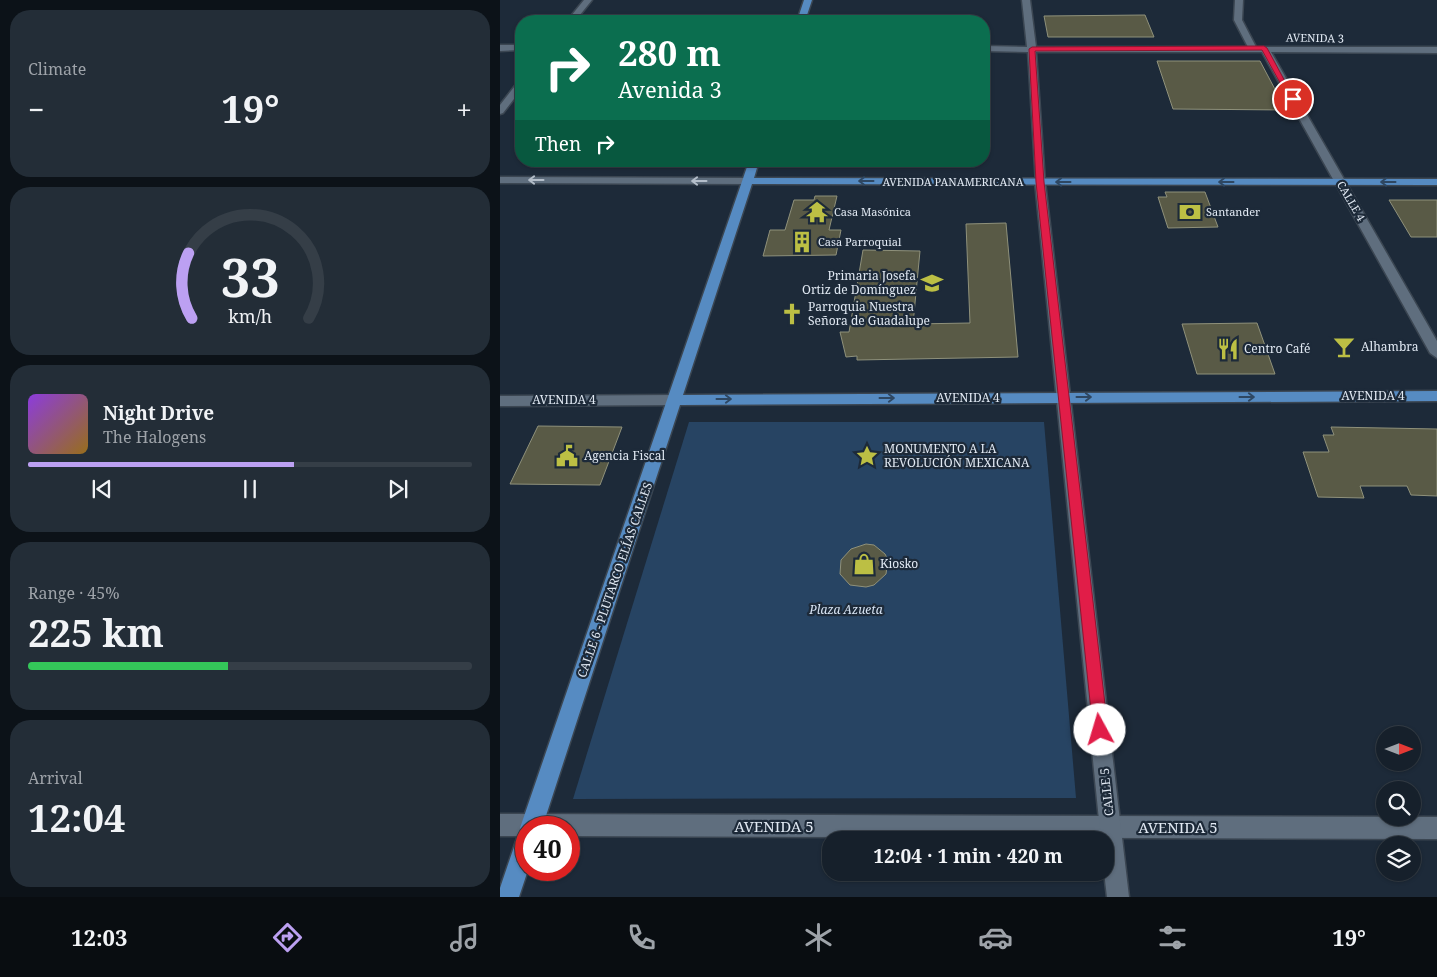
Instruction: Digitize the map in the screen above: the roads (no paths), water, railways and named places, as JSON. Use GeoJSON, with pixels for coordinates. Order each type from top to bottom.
{"type":"FeatureCollection","features":[{"type":"Feature","properties":{"kind":"main road"},"geometry":{"type":"LineString","coordinates":[[803,15],[808,0]]}},
{"type":"Feature","properties":{"kind":"main road","name":"CALLE 6 - PLUTARCO ELÍAS CALLES"},"geometry":{"type":"LineString","coordinates":[[535,816],[676,400],[752,167]]}},
{"type":"Feature","properties":{"kind":"main road","name":"AVENIDA PANAMERICANA"},"geometry":{"type":"LineString","coordinates":[[747,181],[1437,182]]}},
{"type":"Feature","properties":{"kind":"main road","name":"AVENIDA 4"},"geometry":{"type":"LineString","coordinates":[[676,400],[1437,396]]}},
{"type":"Feature","properties":{"kind":"main road","name":"CALLE 6 - PLUTARCO ELÍAS CALLES"},"geometry":{"type":"LineString","coordinates":[[508,897],[515,876]]}},
{"type":"Feature","properties":{"kind":"street"},"geometry":{"type":"LineString","coordinates":[[576,15],[588,0]]}},
{"type":"Feature","properties":{"kind":"street","name":"CALLE 5"},"geometry":{"type":"LineString","coordinates":[[1026,0],[1032,49],[1040,182],[1118,897]]}},
{"type":"Feature","properties":{"kind":"street","name":"CALLE 4"},"geometry":{"type":"LineString","coordinates":[[1239,0],[1238,20],[1258,48],[1340,182],[1437,353]]}},
{"type":"Feature","properties":{"kind":"street"},"geometry":{"type":"LineString","coordinates":[[500,48],[515,48]]}},
{"type":"Feature","properties":{"kind":"street","name":"AVENIDA 3"},"geometry":{"type":"LineString","coordinates":[[990,49],[1258,48],[1437,50]]}},
{"type":"Feature","properties":{"kind":"street"},"geometry":{"type":"LineString","coordinates":[[500,111],[515,92]]}},
{"type":"Feature","properties":{"kind":"street","name":"AVENIDA PANAMERICANA"},"geometry":{"type":"LineString","coordinates":[[500,180],[747,181]]}},
{"type":"Feature","properties":{"kind":"street","name":"AVENIDA 4"},"geometry":{"type":"LineString","coordinates":[[500,401],[676,400]]}},
{"type":"Feature","properties":{"kind":"street","name":"AVENIDA 5"},"geometry":{"type":"LineString","coordinates":[[500,825],[515,828]]}},
{"type":"Feature","properties":{"kind":"street","name":"AVENIDA 5"},"geometry":{"type":"LineString","coordinates":[[580,832],[1437,828]]}},
{"type":"Feature","properties":{"kind":"place","name":"Casa Masónica"},"geometry":{"type":"Point","coordinates":[817,212]}},
{"type":"Feature","properties":{"kind":"place","name":"Santander"},"geometry":{"type":"Point","coordinates":[1190,212]}},
{"type":"Feature","properties":{"kind":"place","name":"Casa Parroquial"},"geometry":{"type":"Point","coordinates":[802,242]}},
{"type":"Feature","properties":{"kind":"place","name":"Primaria Josefa Ortiz de Domínguez"},"geometry":{"type":"Point","coordinates":[932,283]}},
{"type":"Feature","properties":{"kind":"place","name":"Parroquia Nuestra Señora de Guadalupe"},"geometry":{"type":"Point","coordinates":[792,314]}},
{"type":"Feature","properties":{"kind":"place","name":"Alhambra"},"geometry":{"type":"Point","coordinates":[1344,347]}},
{"type":"Feature","properties":{"kind":"place","name":"Centro Café"},"geometry":{"type":"Point","coordinates":[1228,349]}},
{"type":"Feature","properties":{"kind":"place","name":"Agencia Fiscal"},"geometry":{"type":"Point","coordinates":[567,456]}},
{"type":"Feature","properties":{"kind":"place","name":"MONUMENTO A LA REVOLUCIÓN MEXICANA"},"geometry":{"type":"Point","coordinates":[867,456]}},
{"type":"Feature","properties":{"kind":"place","name":"Kiosko"},"geometry":{"type":"Point","coordinates":[864,564]}},
{"type":"Feature","properties":{"kind":"park label","name":"Plaza Azueta"},"geometry":{"type":"Point","coordinates":[846,610]}}]}
